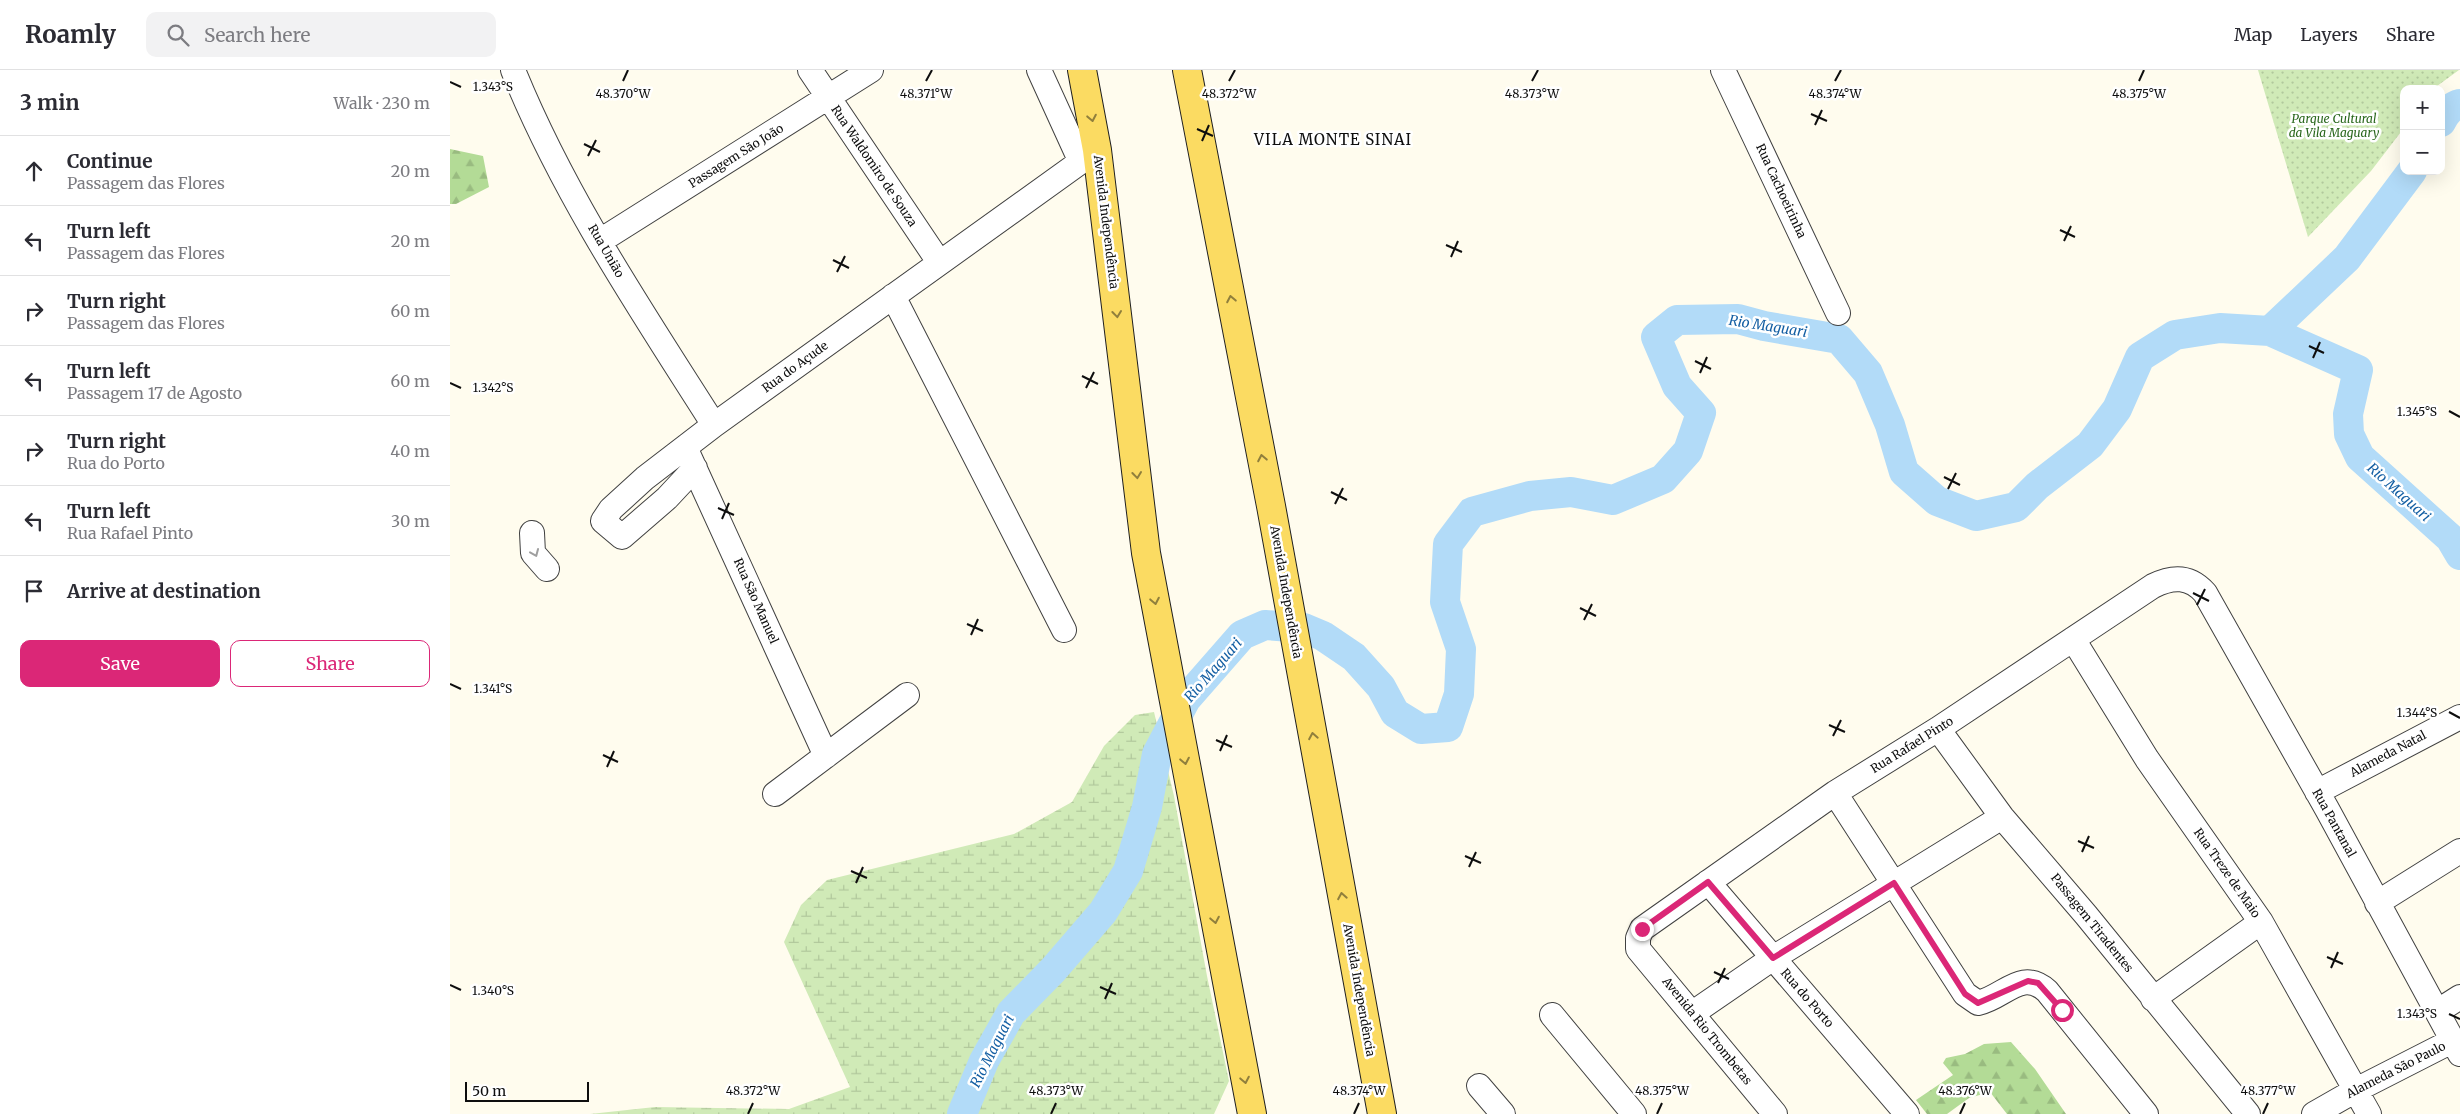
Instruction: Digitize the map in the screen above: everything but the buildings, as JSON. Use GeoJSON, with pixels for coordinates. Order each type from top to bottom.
{"type":"FeatureCollection","features":[{"type":"Feature","properties":{"kind":"main road","name":"Avenida Independência"},"geometry":{"type":"LineString","coordinates":[[1082,70],[1088,155],[1146,553],[1252,1114]]}},
{"type":"Feature","properties":{"kind":"main road","name":"Avenida Independência"},"geometry":{"type":"LineString","coordinates":[[1191,72],[1380,1106]]}},
{"type":"Feature","properties":{"kind":"street","name":"Rua União"},"geometry":{"type":"LineString","coordinates":[[513,70],[532,118],[614,267],[714,425]]}},
{"type":"Feature","properties":{"kind":"street","name":"Rua Waldomiro de Souza"},"geometry":{"type":"LineString","coordinates":[[810,70],[939,262]]}},
{"type":"Feature","properties":{"kind":"street","name":"Passagem São João"},"geometry":{"type":"LineString","coordinates":[[600,241],[828,99],[871,70]]}},
{"type":"Feature","properties":{"kind":"street"},"geometry":{"type":"LineString","coordinates":[[1039,70],[1088,155]]}},
{"type":"Feature","properties":{"kind":"street","name":"Rua Cachoeirinha"},"geometry":{"type":"LineString","coordinates":[[1724,70],[1838,313]]}},
{"type":"Feature","properties":{"kind":"street","name":"Rua do Açude"},"geometry":{"type":"LineString","coordinates":[[690,458],[714,425],[939,262],[1004,219],[1088,155]]}},
{"type":"Feature","properties":{"kind":"street"},"geometry":{"type":"LineString","coordinates":[[893,296],[1064,630]]}},
{"type":"Feature","properties":{"kind":"street","name":"Rua São Manuel"},"geometry":{"type":"LineString","coordinates":[[690,458],[826,756]]}},
{"type":"Feature","properties":{"kind":"street"},"geometry":{"type":"LineString","coordinates":[[532,533],[533,553],[547,569]]}},
{"type":"Feature","properties":{"kind":"street","name":"Rua Rafael Pinto"},"geometry":{"type":"LineString","coordinates":[[1638,949],[1638,938],[1642,929],[1835,793],[1938,729],[2165,580],[2186,579],[2196,583],[2205,593]]}},
{"type":"Feature","properties":{"kind":"street","name":"Rua Pantanal"},"geometry":{"type":"LineString","coordinates":[[2205,593],[2438,1011],[2456,1047]]}},
{"type":"Feature","properties":{"kind":"street","name":"Rua Treze de Maio"},"geometry":{"type":"LineString","coordinates":[[2073,639],[2147,759],[2261,922],[2369,1114]]}},
{"type":"Feature","properties":{"kind":"street"},"geometry":{"type":"LineString","coordinates":[[775,794],[907,695]]}},
{"type":"Feature","properties":{"kind":"street","name":"Alameda Natal"},"geometry":{"type":"LineString","coordinates":[[2316,792],[2460,717]]}},
{"type":"Feature","properties":{"kind":"street","name":"Passagem Tiradentes"},"geometry":{"type":"LineString","coordinates":[[1938,729],[2002,817],[2086,915],[2248,1114]]}},
{"type":"Feature","properties":{"kind":"street"},"geometry":{"type":"LineString","coordinates":[[1835,793],[1965,994],[1978,1003],[2028,981],[2038,983],[2047,991],[2146,1114]]}},
{"type":"Feature","properties":{"kind":"street"},"geometry":{"type":"LineString","coordinates":[[1693,1013],[1773,958],[2002,817]]}},
{"type":"Feature","properties":{"kind":"street"},"geometry":{"type":"LineString","coordinates":[[2377,903],[2460,852]]}},
{"type":"Feature","properties":{"kind":"street","name":"Rua do Porto"},"geometry":{"type":"LineString","coordinates":[[1708,882],[1907,1114]]}},
{"type":"Feature","properties":{"kind":"street"},"geometry":{"type":"LineString","coordinates":[[2153,999],[2261,922]]}},
{"type":"Feature","properties":{"kind":"street","name":"Avenida Rio Trombetas"},"geometry":{"type":"LineString","coordinates":[[1638,949],[1775,1114]]}},
{"type":"Feature","properties":{"kind":"street"},"geometry":{"type":"LineString","coordinates":[[2438,1011],[2460,997]]}},
{"type":"Feature","properties":{"kind":"street"},"geometry":{"type":"LineString","coordinates":[[1552,1015],[1634,1114]]}},
{"type":"Feature","properties":{"kind":"street","name":"Alameda São Paulo"},"geometry":{"type":"LineString","coordinates":[[2314,1114],[2356,1090],[2456,1047]]}},
{"type":"Feature","properties":{"kind":"street"},"geometry":{"type":"LineString","coordinates":[[1480,1086],[1503,1114]]}},
{"type":"Feature","properties":{"kind":"green space","name":"Parque Cultural da Vila Maguary"},"geometry":{"type":"Polygon","coordinates":[[[2258,70],[2459,70],[2438,85],[2400,85],[2400,133],[2371,171],[2308,237],[2258,70]]]}},
{"type":"Feature","properties":{"kind":"green space"},"geometry":{"type":"Polygon","coordinates":[[[450,149],[483,156],[489,187],[456,204],[450,204],[450,149]]]}},
{"type":"Feature","properties":{"kind":"green space"},"geometry":{"type":"Polygon","coordinates":[[[1154,712],[1174,796],[1207,976],[1229,1081],[1214,1114],[590,1114],[655,1107],[789,1109],[850,1087],[784,942],[801,905],[827,880],[1014,834],[1072,802],[1104,746],[1135,715],[1154,712]]]}},
{"type":"Feature","properties":{"kind":"green space"},"geometry":{"type":"Polygon","coordinates":[[[2011,1042],[2035,1069],[2066,1114],[2007,1114],[1990,1092],[1969,1098],[1947,1114],[1927,1114],[1916,1100],[1953,1075],[1943,1063],[1946,1058],[1965,1054],[1984,1044],[2011,1042]]]}},
{"type":"Feature","properties":{"kind":"waterway","name":"Rio Maguari"},"geometry":{"type":"LineString","coordinates":[[2445,115],[2460,104]]}},
{"type":"Feature","properties":{"kind":"waterway","name":"Rio Maguari"},"geometry":{"type":"LineString","coordinates":[[962,1114],[984,1061],[1011,1013],[1053,970],[1103,912],[1128,871],[1147,807],[1157,754],[1186,699],[1242,635],[1265,625],[1304,628],[1323,636],[1354,657],[1381,687],[1395,713],[1421,729],[1448,727],[1459,694],[1461,649],[1445,602],[1448,544],[1472,512],[1530,496],[1571,492],[1613,500],[1663,479],[1688,451],[1701,413],[1677,386],[1656,337],[1677,320],[1738,319],[1764,326],[1839,339],[1868,373],[1890,425],[1904,472],[1937,501],[1976,516],[2016,507],[2037,486],[2090,445],[2117,409],[2140,357],[2175,335],[2220,328],[2270,331],[2347,258],[2409,175]]}},
{"type":"Feature","properties":{"kind":"waterway","name":"Rio Maguari"},"geometry":{"type":"LineString","coordinates":[[2270,331],[2358,370],[2348,414],[2349,434],[2360,457],[2450,538],[2460,555]]}},
{"type":"Feature","properties":{"kind":"district","name":"VILA MONTE SINAI"},"geometry":{"type":"Point","coordinates":[1333,140]}},
{"type":"Feature","properties":{"kind":"route"},"geometry":{"type":"LineString","coordinates":[[1642,929],[1708,882],[1773,958],[1894,883],[1950,974],[1965,994],[1978,1003],[2028,981],[2038,983],[2062,1010]]}}]}
